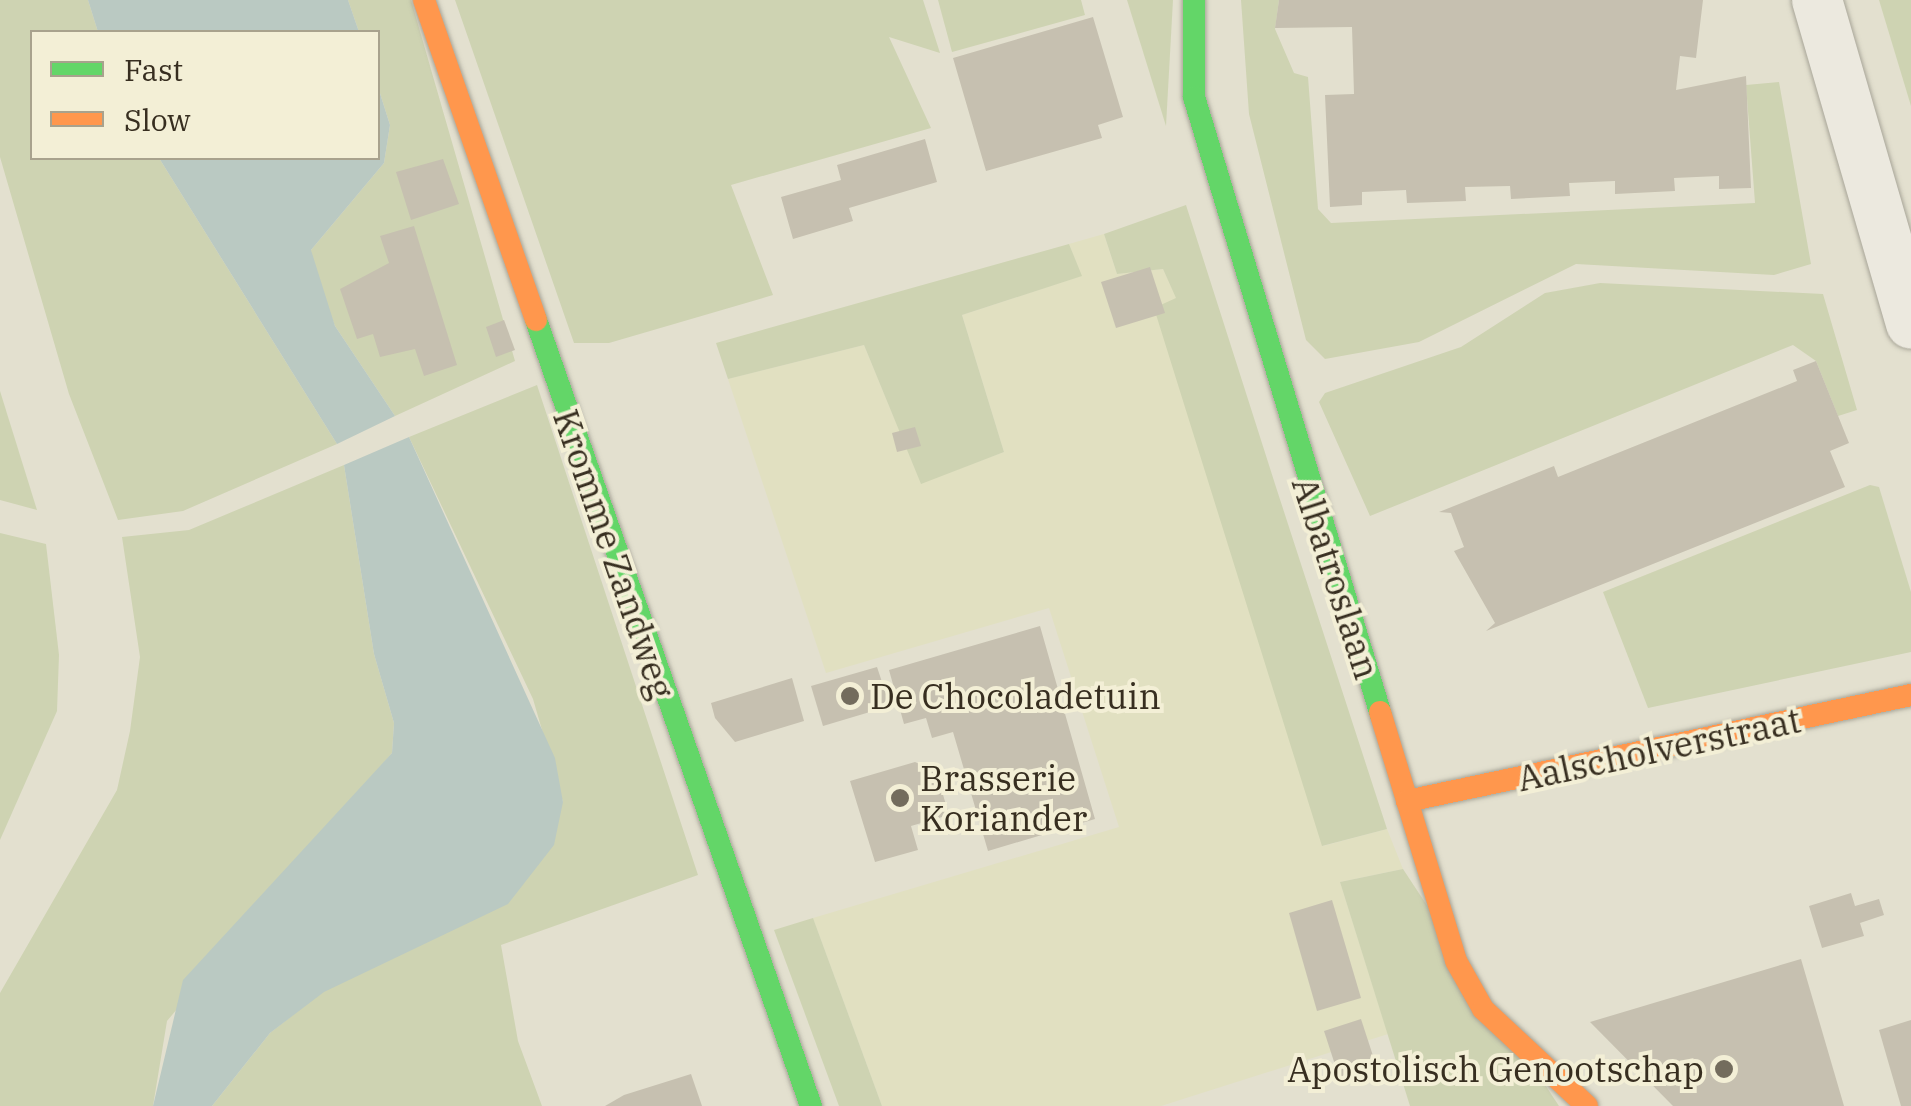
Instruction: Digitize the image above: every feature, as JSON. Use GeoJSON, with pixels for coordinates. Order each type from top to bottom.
{"type":"FeatureCollection","features":[{"type":"Feature","properties":{"kind":"street","name":"Kromme Zandweg"},"geometry":{"type":"LineString","coordinates":[[424,0],[810,1106]]}},
{"type":"Feature","properties":{"kind":"street","name":"Albatroslaan"},"geometry":{"type":"LineString","coordinates":[[1194,0],[1194,97],[1407,802],[1468,990],[1587,1106]]}},
{"type":"Feature","properties":{"kind":"street"},"geometry":{"type":"LineString","coordinates":[[1817,0],[1911,324]]}},
{"type":"Feature","properties":{"kind":"street","name":"Aalscholverstraat"},"geometry":{"type":"LineString","coordinates":[[1407,802],[1911,695]]}},
{"type":"Feature","properties":{"kind":"green space"},"geometry":{"type":"Polygon","coordinates":[[[0,0],[88,0],[97,30],[30,30],[30,160],[160,160],[337,444],[183,511],[118,520],[69,394],[0,157],[0,0]]]}},
{"type":"Feature","properties":{"kind":"green space"},"geometry":{"type":"Polygon","coordinates":[[[348,0],[411,0],[515,361],[395,416],[335,326],[312,267],[311,250],[384,163],[390,125],[380,93],[380,30],[358,30],[348,0]]]}},
{"type":"Feature","properties":{"kind":"green space"},"geometry":{"type":"Polygon","coordinates":[[[455,0],[923,0],[940,53],[889,37],[931,128],[731,185],[773,295],[609,343],[574,343],[455,0]]]}},
{"type":"Feature","properties":{"kind":"green space"},"geometry":{"type":"Polygon","coordinates":[[[938,0],[1081,0],[1085,15],[952,52],[938,0]]]}},
{"type":"Feature","properties":{"kind":"green space"},"geometry":{"type":"Polygon","coordinates":[[[1127,0],[1173,0],[1166,126],[1127,0]]]}},
{"type":"Feature","properties":{"kind":"green space"},"geometry":{"type":"Polygon","coordinates":[[[1241,0],[1279,0],[1275,29],[1294,73],[1308,77],[1318,209],[1331,223],[1755,203],[1746,85],[1779,82],[1811,264],[1774,275],[1576,264],[1419,342],[1325,359],[1306,340],[1249,114],[1241,0]]]}},
{"type":"Feature","properties":{"kind":"green space"},"geometry":{"type":"Polygon","coordinates":[[[1879,0],[1911,0],[1911,106],[1879,0]]]}},
{"type":"Feature","properties":{"kind":"green space"},"geometry":{"type":"Polygon","coordinates":[[[1186,205],[1387,829],[1322,846],[1154,308],[1176,298],[1163,269],[1117,274],[1104,234],[1186,205]]]}},
{"type":"Feature","properties":{"kind":"green space"},"geometry":{"type":"Polygon","coordinates":[[[1104,234],[1117,274],[1163,269],[1177,299],[1155,308],[1323,846],[1387,829],[1403,869],[1340,882],[1388,1034],[1161,1106],[882,1106],[813,918],[1119,827],[1049,608],[826,673],[728,379],[864,345],[921,483],[1004,452],[962,315],[1081,276],[1069,244],[1104,234]]]}},
{"type":"Feature","properties":{"kind":"green space"},"geometry":{"type":"Polygon","coordinates":[[[1069,244],[1082,276],[962,315],[1004,452],[921,484],[864,345],[728,379],[716,343],[1069,244]]]}},
{"type":"Feature","properties":{"kind":"green space"},"geometry":{"type":"Polygon","coordinates":[[[1600,283],[1823,294],[1857,410],[1838,416],[1816,361],[1793,345],[1370,516],[1319,402],[1325,393],[1461,347],[1545,293],[1600,283]]]}},
{"type":"Feature","properties":{"kind":"green space"},"geometry":{"type":"Polygon","coordinates":[[[537,385],[698,875],[501,945],[518,1041],[542,1106],[212,1106],[270,1033],[563,802],[533,699],[409,437],[537,385]]]}},
{"type":"Feature","properties":{"kind":"green space"},"geometry":{"type":"Polygon","coordinates":[[[0,391],[37,510],[0,500],[0,391]]]}},
{"type":"Feature","properties":{"kind":"green space"},"geometry":{"type":"Polygon","coordinates":[[[344,465],[374,654],[394,723],[392,753],[167,1021],[153,1106],[0,1106],[0,993],[117,790],[130,731],[140,657],[122,537],[189,530],[344,465]]]}},
{"type":"Feature","properties":{"kind":"green space"},"geometry":{"type":"Polygon","coordinates":[[[1870,485],[1879,487],[1911,592],[1911,652],[1648,708],[1603,592],[1870,485]]]}},
{"type":"Feature","properties":{"kind":"green space"},"geometry":{"type":"Polygon","coordinates":[[[0,533],[46,544],[59,655],[57,711],[0,840],[0,533]]]}},
{"type":"Feature","properties":{"kind":"green space"},"geometry":{"type":"Polygon","coordinates":[[[1403,869],[1559,1106],[1410,1106],[1340,882],[1403,869]]]}},
{"type":"Feature","properties":{"kind":"green space"},"geometry":{"type":"Polygon","coordinates":[[[813,918],[882,1106],[839,1106],[774,930],[813,918]]]}},
{"type":"Feature","properties":{"kind":"shaded area"},"geometry":{"type":"Polygon","coordinates":[[[88,0],[348,0],[358,30],[97,30],[88,0]]]}},
{"type":"Feature","properties":{"kind":"shaded area"},"geometry":{"type":"Polygon","coordinates":[[[380,93],[390,125],[384,163],[311,250],[335,326],[395,416],[337,444],[160,160],[380,160],[380,93]]]}},
{"type":"Feature","properties":{"kind":"shaded area"},"geometry":{"type":"Polygon","coordinates":[[[409,437],[555,758],[563,802],[554,845],[508,904],[324,992],[270,1033],[212,1106],[153,1106],[183,980],[392,753],[394,723],[374,654],[344,465],[409,437]]]}},
{"type":"Feature","properties":{"kind":"building"},"geometry":{"type":"Polygon","coordinates":[[[1279,0],[1703,0],[1696,58],[1680,56],[1676,90],[1746,76],[1751,188],[1719,189],[1719,176],[1674,178],[1675,191],[1615,194],[1615,181],[1569,183],[1570,196],[1511,199],[1510,186],[1465,187],[1466,201],[1407,203],[1406,190],[1362,192],[1362,205],[1330,207],[1325,95],[1354,94],[1352,27],[1275,28],[1279,0]]]}},
{"type":"Feature","properties":{"kind":"building"},"geometry":{"type":"Polygon","coordinates":[[[1093,17],[1123,117],[1098,125],[1102,138],[986,171],[953,58],[1093,17]]]}},
{"type":"Feature","properties":{"kind":"building"},"geometry":{"type":"Polygon","coordinates":[[[925,139],[937,182],[849,208],[853,221],[793,239],[781,197],[841,180],[837,165],[925,139]]]}},
{"type":"Feature","properties":{"kind":"building"},"geometry":{"type":"Polygon","coordinates":[[[443,159],[459,204],[411,220],[396,172],[443,159]]]}},
{"type":"Feature","properties":{"kind":"building"},"geometry":{"type":"Polygon","coordinates":[[[414,226],[457,365],[424,376],[415,349],[380,357],[373,334],[357,339],[340,289],[389,263],[380,236],[414,226]]]}},
{"type":"Feature","properties":{"kind":"building"},"geometry":{"type":"Polygon","coordinates":[[[1150,267],[1165,313],[1116,328],[1101,282],[1150,267]]]}},
{"type":"Feature","properties":{"kind":"building"},"geometry":{"type":"Polygon","coordinates":[[[504,320],[515,350],[496,357],[486,327],[504,320]]]}},
{"type":"Feature","properties":{"kind":"building"},"geometry":{"type":"Polygon","coordinates":[[[1816,361],[1849,443],[1830,451],[1845,487],[1486,631],[1495,623],[1454,551],[1464,547],[1451,513],[1439,512],[1554,466],[1558,477],[1797,381],[1793,370],[1816,361]]]}},
{"type":"Feature","properties":{"kind":"building"},"geometry":{"type":"Polygon","coordinates":[[[915,427],[921,446],[897,452],[892,433],[915,427]]]}},
{"type":"Feature","properties":{"kind":"building"},"geometry":{"type":"Polygon","coordinates":[[[1040,626],[1095,819],[988,851],[953,732],[932,738],[926,718],[904,724],[889,670],[1040,626]]]}},
{"type":"Feature","properties":{"kind":"building","name":"De Chocoladetuin"},"geometry":{"type":"Polygon","coordinates":[[[877,667],[890,706],[823,726],[811,686],[877,667]]]}},
{"type":"Feature","properties":{"kind":"building"},"geometry":{"type":"Polygon","coordinates":[[[792,678],[804,721],[735,742],[715,718],[711,703],[792,678]]]}},
{"type":"Feature","properties":{"kind":"building","name":"Brasserie Koriander"},"geometry":{"type":"Polygon","coordinates":[[[915,762],[936,771],[949,815],[911,826],[918,850],[875,862],[850,781],[915,762]]]}},
{"type":"Feature","properties":{"kind":"building"},"geometry":{"type":"Polygon","coordinates":[[[1851,893],[1855,906],[1879,899],[1884,915],[1860,923],[1864,936],[1822,948],[1809,906],[1851,893]]]}},
{"type":"Feature","properties":{"kind":"building"},"geometry":{"type":"Polygon","coordinates":[[[1332,900],[1361,998],[1317,1011],[1289,913],[1332,900]]]}},
{"type":"Feature","properties":{"kind":"building"},"geometry":{"type":"Polygon","coordinates":[[[1801,959],[1844,1106],[1673,1106],[1590,1022],[1801,959]]]}},
{"type":"Feature","properties":{"kind":"building"},"geometry":{"type":"Polygon","coordinates":[[[1361,1019],[1376,1065],[1339,1077],[1324,1031],[1361,1019]]]}},
{"type":"Feature","properties":{"kind":"building"},"geometry":{"type":"Polygon","coordinates":[[[1911,1020],[1911,1106],[1901,1106],[1879,1030],[1911,1020]]]}},
{"type":"Feature","properties":{"kind":"building"},"geometry":{"type":"Polygon","coordinates":[[[691,1074],[702,1106],[605,1106],[624,1095],[691,1074]]]}},
{"type":"Feature","properties":{"kind":"traffic: fast"},"geometry":{"type":"LineString","coordinates":[[1194,0],[1194,97],[1380,712]]}},
{"type":"Feature","properties":{"kind":"traffic: fast"},"geometry":{"type":"LineString","coordinates":[[536,320],[811,1106]]}},
{"type":"Feature","properties":{"kind":"traffic: slow"},"geometry":{"type":"LineString","coordinates":[[424,0],[536,320]]}},
{"type":"Feature","properties":{"kind":"traffic: slow"},"geometry":{"type":"LineString","coordinates":[[1407,801],[1911,695]]}},
{"type":"Feature","properties":{"kind":"traffic: slow"},"geometry":{"type":"LineString","coordinates":[[1380,712],[1456,961],[1483,1009],[1587,1106]]}},
{"type":"Feature","properties":{"kind":"place","name":"De Chocoladetuin"},"geometry":{"type":"Point","coordinates":[850,696]}},
{"type":"Feature","properties":{"kind":"place","name":"Brasserie Koriander"},"geometry":{"type":"Point","coordinates":[900,798]}},
{"type":"Feature","properties":{"kind":"place","name":"Apostolisch Genootschap"},"geometry":{"type":"Point","coordinates":[1724,1069]}}]}
